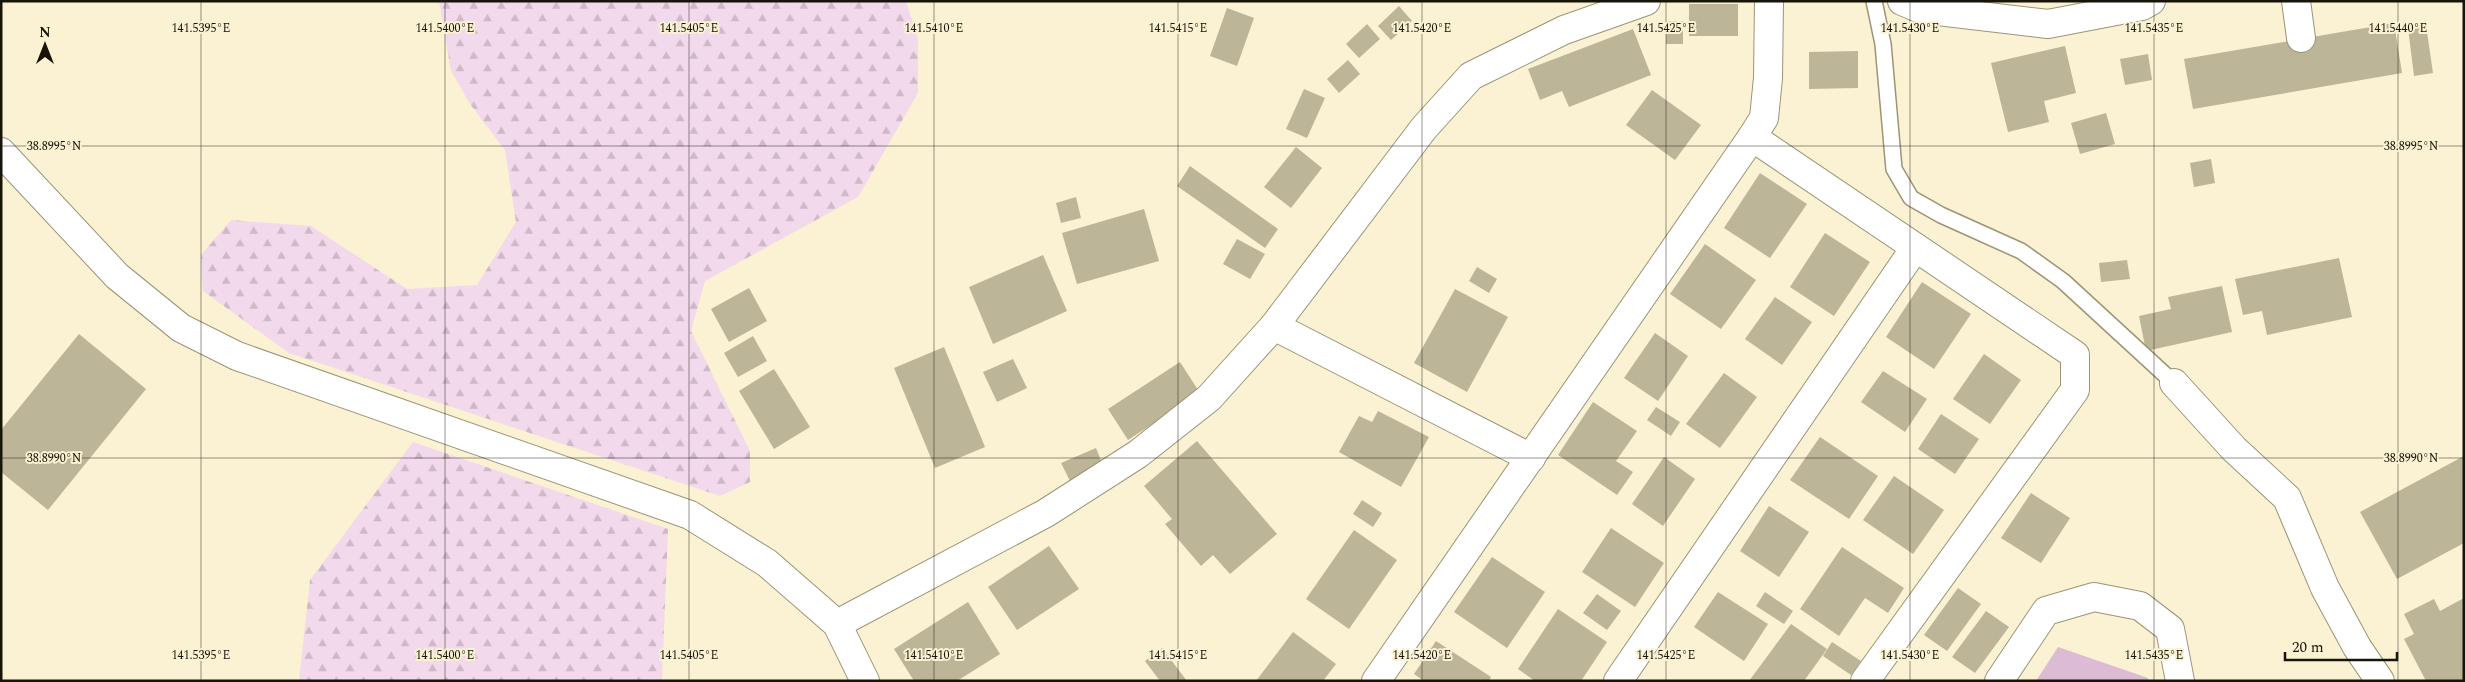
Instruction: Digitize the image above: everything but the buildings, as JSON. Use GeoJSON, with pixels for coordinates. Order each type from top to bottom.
{"type":"FeatureCollection","features":[{"type":"Feature","properties":{"kind":"street"},"geometry":{"type":"LineString","coordinates":[[837,624],[1046,513],[1138,454],[1209,398],[1274,326],[1424,128],[1471,76],[1564,30],[1646,1]]}},
{"type":"Feature","properties":{"kind":"street"},"geometry":{"type":"LineString","coordinates":[[1376,681],[1764,118],[1768,78],[1769,1]]}},
{"type":"Feature","properties":{"kind":"street"},"geometry":{"type":"LineString","coordinates":[[1902,1],[1921,10],[2048,24],[2142,6],[2151,1]]}},
{"type":"Feature","properties":{"kind":"street"},"geometry":{"type":"LineString","coordinates":[[2296,1],[2301,38]]}},
{"type":"Feature","properties":{"kind":"street"},"geometry":{"type":"LineString","coordinates":[[1752,137],[2075,355],[2075,390],[1865,681]]}},
{"type":"Feature","properties":{"kind":"street"},"geometry":{"type":"LineString","coordinates":[[1,152],[117,276],[181,328],[237,356],[690,515],[767,563],[837,624],[865,681]]}},
{"type":"Feature","properties":{"kind":"street"},"geometry":{"type":"LineString","coordinates":[[1618,681],[1915,248]]}},
{"type":"Feature","properties":{"kind":"street"},"geometry":{"type":"LineString","coordinates":[[1274,326],[1531,458]]}},
{"type":"Feature","properties":{"kind":"street"},"geometry":{"type":"LineString","coordinates":[[2174,383],[2234,449],[2286,498],[2325,588],[2357,647],[2380,681]]}},
{"type":"Feature","properties":{"kind":"street"},"geometry":{"type":"LineString","coordinates":[[1999,681],[2046,610],[2094,597],[2140,606],[2170,629],[2180,681]]}},
{"type":"Feature","properties":{"kind":"lane"},"geometry":{"type":"LineString","coordinates":[[1874,1],[1883,44],[1894,169],[1911,198],[1941,215],[2021,251],[2063,281],[2174,383]]}},
{"type":"Feature","properties":{"kind":"green space"},"geometry":{"type":"Polygon","coordinates":[[[439,1],[906,1],[918,39],[918,93],[858,197],[705,281],[691,331],[750,451],[750,482],[720,496],[289,353],[203,291],[201,255],[231,220],[311,226],[407,289],[477,285],[516,222],[505,150],[470,104],[451,71],[439,1]]]}},
{"type":"Feature","properties":{"kind":"green space"},"geometry":{"type":"Polygon","coordinates":[[[413,442],[668,529],[662,681],[299,681],[310,580],[413,442]]]}},
{"type":"Feature","properties":{"kind":"shaded area"},"geometry":{"type":"Polygon","coordinates":[[[2058,647],[2148,678],[2148,681],[2036,681],[2058,647]]]}}]}
